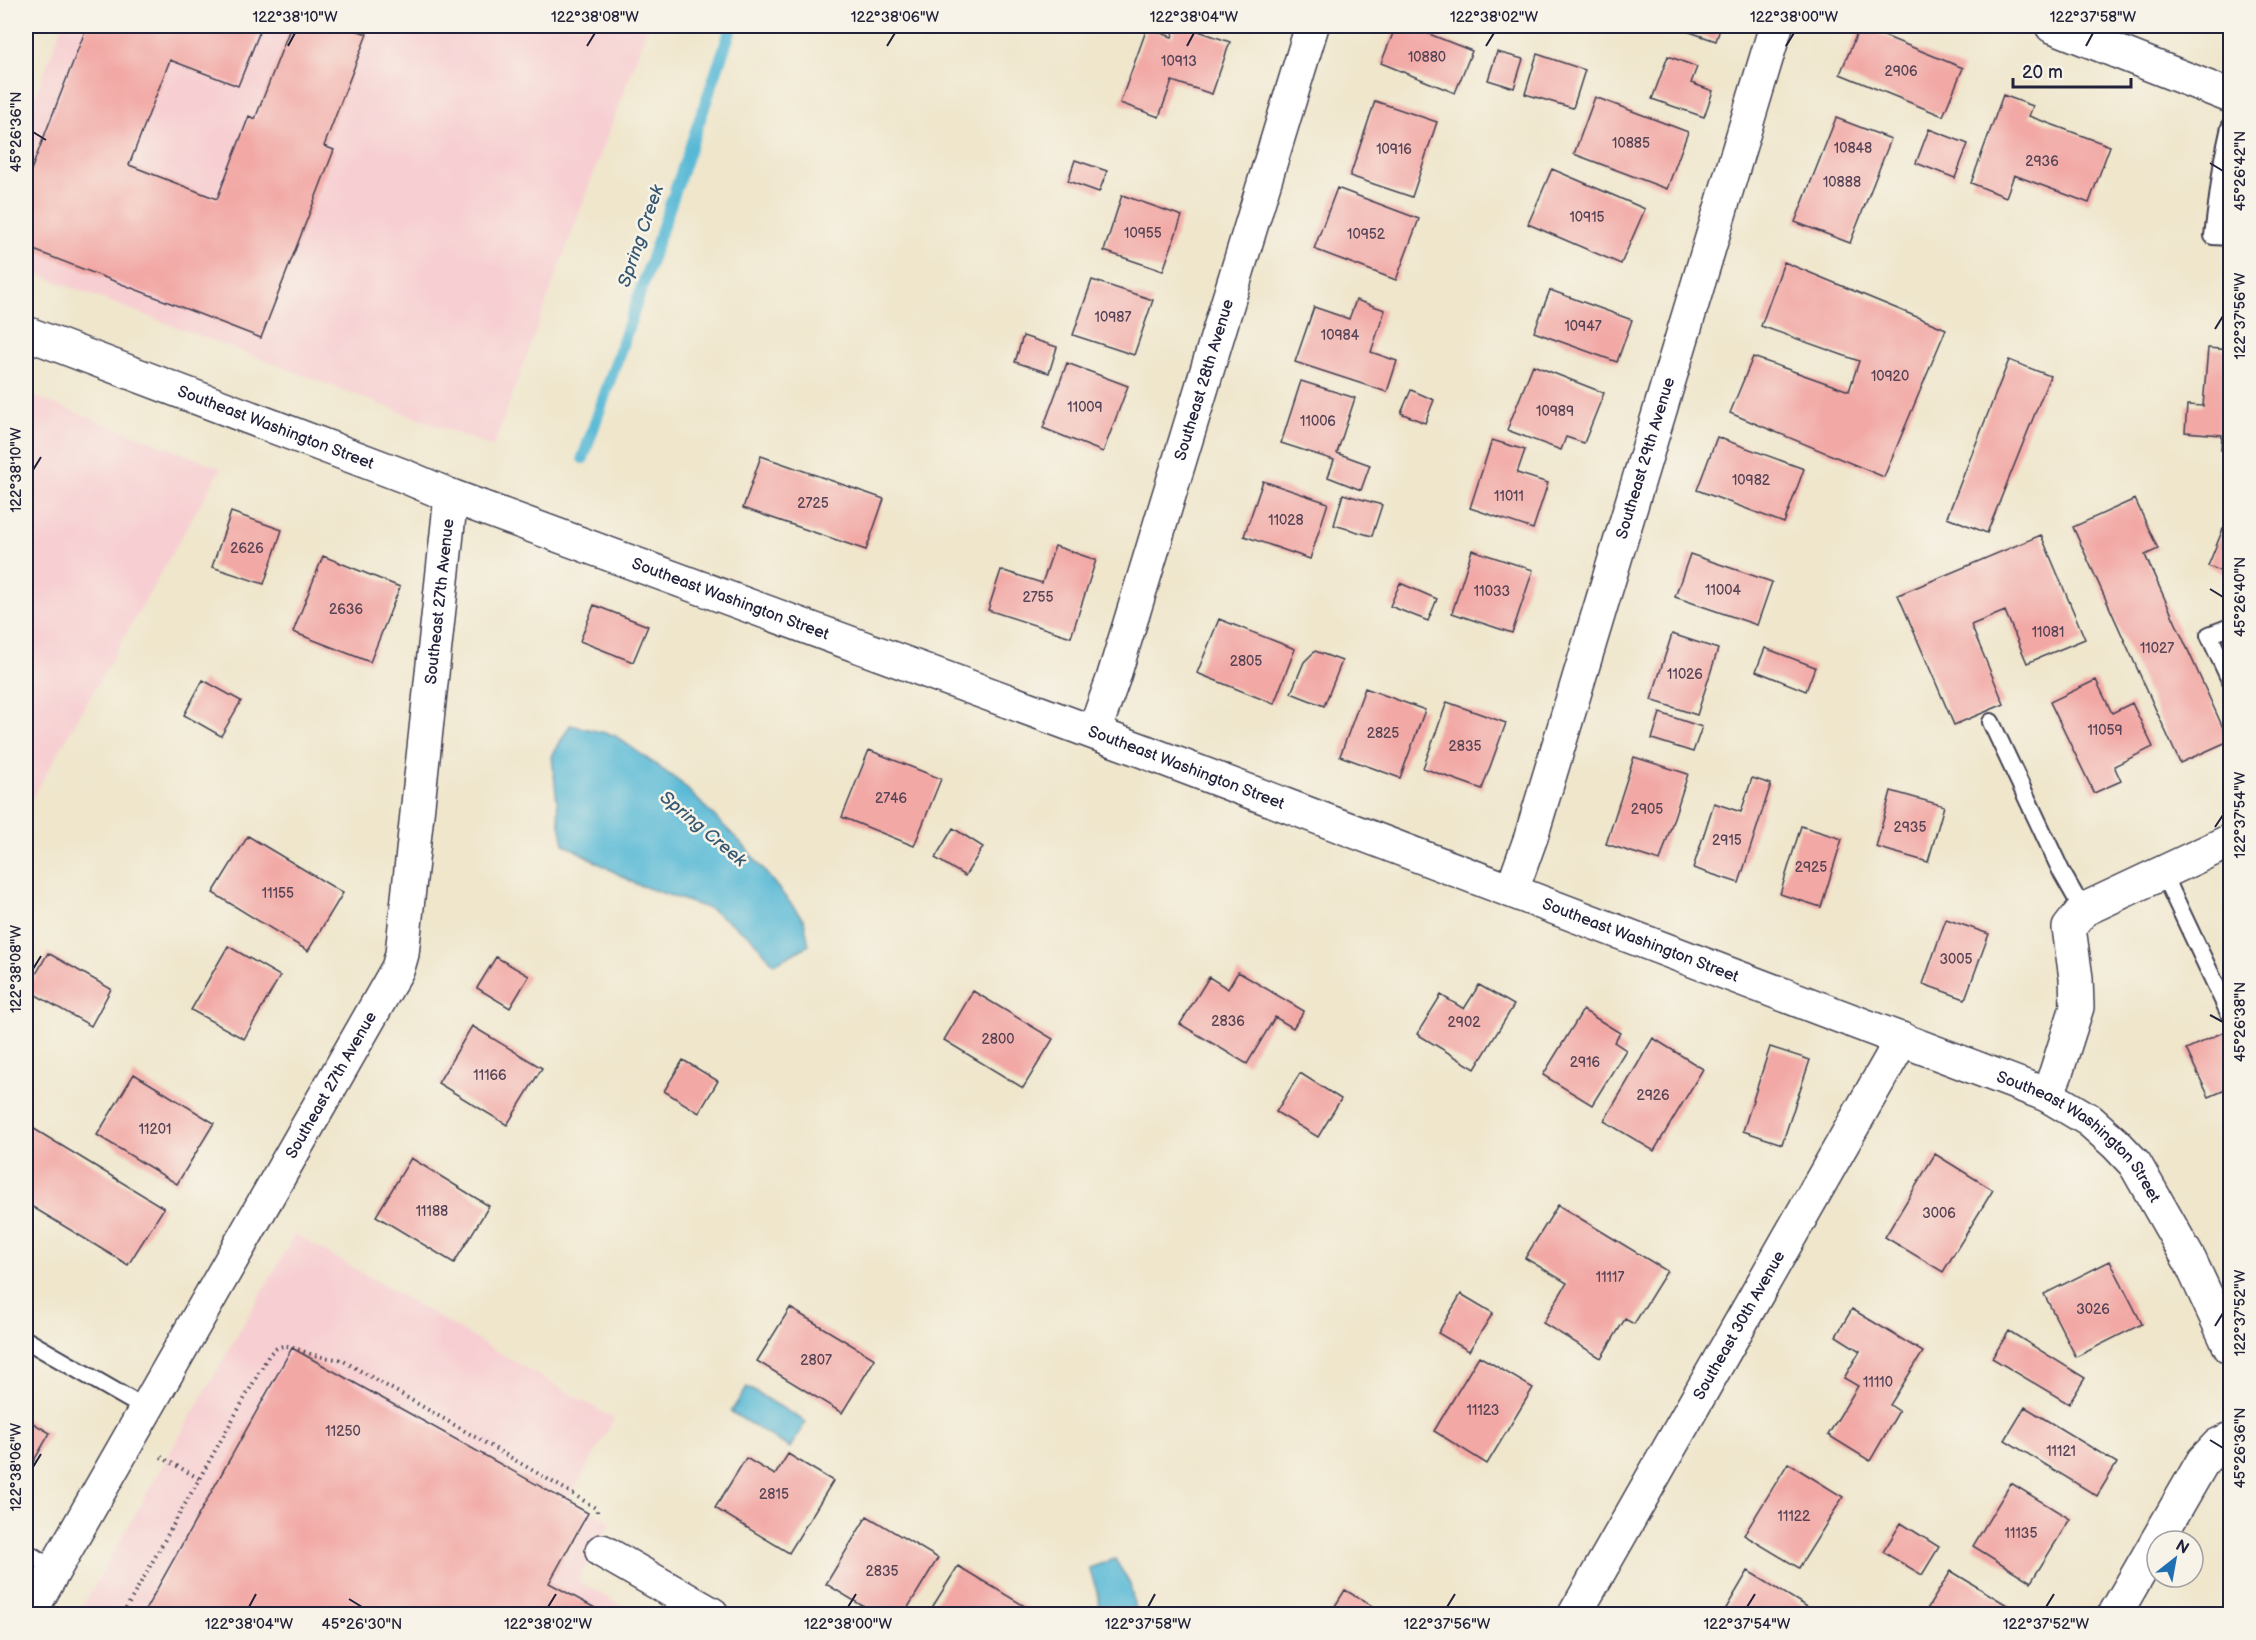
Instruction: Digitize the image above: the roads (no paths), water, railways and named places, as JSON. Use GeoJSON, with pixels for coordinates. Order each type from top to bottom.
{"type":"FeatureCollection","features":[{"type":"Feature","properties":{"kind":"street","name":"Southeast 28th Avenue"},"geometry":{"type":"LineString","coordinates":[[1094,732],[1117,667],[1312,26]]}},
{"type":"Feature","properties":{"kind":"street","name":"Southeast 29th Avenue"},"geometry":{"type":"LineString","coordinates":[[1512,890],[1538,814],[1776,26]]}},
{"type":"Feature","properties":{"kind":"street"},"geometry":{"type":"LineString","coordinates":[[2052,26],[2230,96]]}},
{"type":"Feature","properties":{"kind":"street","name":"Southeast Washington Street"},"geometry":{"type":"LineString","coordinates":[[26,333],[404,476],[451,496],[1094,732],[2047,1095],[2089,1120],[2135,1164],[2190,1262],[2230,1347]]}},
{"type":"Feature","properties":{"kind":"street","name":"Southeast 27th Avenue"},"geometry":{"type":"LineString","coordinates":[[29,1614],[398,968],[404,942],[451,496]]}},
{"type":"Feature","properties":{"kind":"street"},"geometry":{"type":"LineString","coordinates":[[2047,1095],[2077,1007],[2076,978],[2069,928],[2083,910],[2230,841]]}},
{"type":"Feature","properties":{"kind":"street","name":"Southeast 30th Avenue"},"geometry":{"type":"LineString","coordinates":[[1575,1614],[1902,1039]]}},
{"type":"Feature","properties":{"kind":"street"},"geometry":{"type":"LineString","coordinates":[[2115,1614],[2202,1461],[2218,1445],[2230,1439]]}},
{"type":"Feature","properties":{"kind":"street"},"geometry":{"type":"LineString","coordinates":[[602,1551],[712,1614]]}},
{"type":"Feature","properties":{"kind":"lane"},"geometry":{"type":"LineString","coordinates":[[2230,127],[2223,159],[2214,236],[2230,237]]}},
{"type":"Feature","properties":{"kind":"lane"},"geometry":{"type":"LineString","coordinates":[[2230,627],[2209,635],[2230,680]]}},
{"type":"Feature","properties":{"kind":"lane"},"geometry":{"type":"LineString","coordinates":[[1991,722],[2062,873],[2083,910]]}},
{"type":"Feature","properties":{"kind":"lane"},"geometry":{"type":"LineString","coordinates":[[2163,873],[2228,1011]]}},
{"type":"Feature","properties":{"kind":"lane"},"geometry":{"type":"LineString","coordinates":[[26,1340],[146,1408]]}},
{"type":"Feature","properties":{"kind":"lane"},"geometry":{"type":"LineString","coordinates":[[26,1552],[54,1569]]}},
{"type":"Feature","properties":{"kind":"water"},"geometry":{"type":"Polygon","coordinates":[[[570,725],[614,735],[680,782],[744,846],[804,920],[809,945],[774,964],[752,938],[710,909],[636,884],[564,844],[552,756],[570,725]]]}},
{"type":"Feature","properties":{"kind":"water"},"geometry":{"type":"Polygon","coordinates":[[[747,1387],[806,1422],[790,1448],[731,1412],[747,1387]]]}},
{"type":"Feature","properties":{"kind":"water"},"geometry":{"type":"Polygon","coordinates":[[[1115,1559],[1130,1584],[1136,1614],[1100,1614],[1099,1597],[1089,1568],[1115,1559]]]}},
{"type":"Feature","properties":{"kind":"waterway","name":"Spring Creek"},"geometry":{"type":"LineString","coordinates":[[583,458],[732,26]]}}]}
